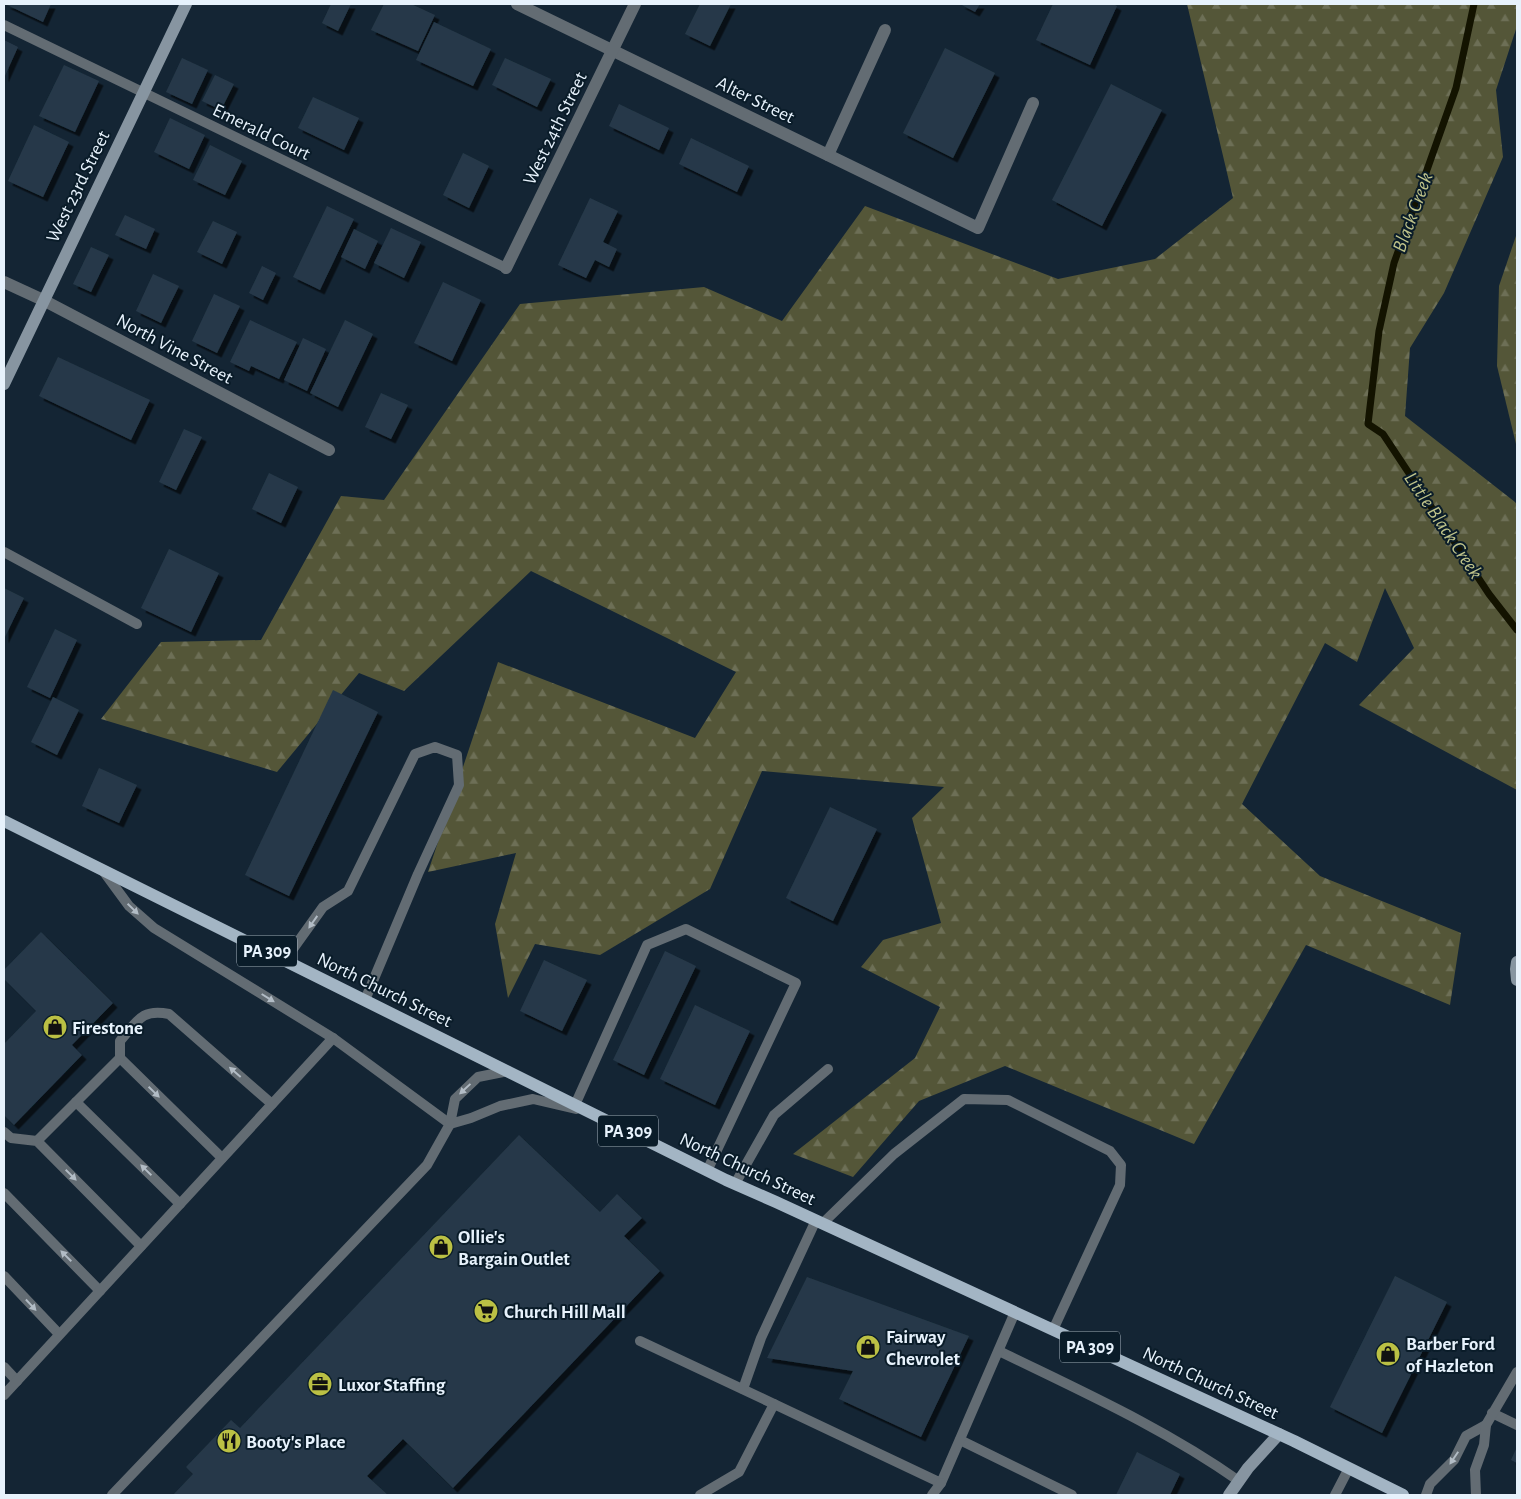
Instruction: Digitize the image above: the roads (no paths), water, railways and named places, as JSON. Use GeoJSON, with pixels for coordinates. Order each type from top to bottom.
{"type":"FeatureCollection","features":[{"type":"Feature","properties":{"kind":"main road","name":"North Church Street"},"geometry":{"type":"LineString","coordinates":[[4,821],[707,1171],[1279,1434],[1403,1495]]}},
{"type":"Feature","properties":{"kind":"street","name":"West 23rd Street"},"geometry":{"type":"LineString","coordinates":[[4,384],[186,4]]}},
{"type":"Feature","properties":{"kind":"street","name":"Alter Street"},"geometry":{"type":"LineString","coordinates":[[517,4],[978,228],[1033,103]]}},
{"type":"Feature","properties":{"kind":"street","name":"West 24th Street"},"geometry":{"type":"LineString","coordinates":[[506,268],[635,4]]}},
{"type":"Feature","properties":{"kind":"street"},"geometry":{"type":"LineString","coordinates":[[828,156],[886,30]]}},
{"type":"Feature","properties":{"kind":"street","name":"North Vine Street"},"geometry":{"type":"LineString","coordinates":[[4,282],[43,300],[329,450]]}},
{"type":"Feature","properties":{"kind":"street"},"geometry":{"type":"LineString","coordinates":[[1517,962],[1517,980]]}},
{"type":"Feature","properties":{"kind":"street"},"geometry":{"type":"LineString","coordinates":[[1229,1495],[1248,1468],[1279,1434]]}},
{"type":"Feature","properties":{"kind":"lane","name":"Emerald Court"},"geometry":{"type":"LineString","coordinates":[[4,25],[506,268]]}},
{"type":"Feature","properties":{"kind":"lane"},"geometry":{"type":"LineString","coordinates":[[4,552],[137,624]]}},
{"type":"Feature","properties":{"kind":"lane"},"geometry":{"type":"LineString","coordinates":[[285,960],[323,907],[348,891],[415,754],[435,747],[457,754],[459,786],[418,874],[365,1000]]}},
{"type":"Feature","properties":{"kind":"lane"},"geometry":{"type":"LineString","coordinates":[[103,870],[129,906],[154,928],[332,1038],[450,1124]]}},
{"type":"Feature","properties":{"kind":"lane"},"geometry":{"type":"LineString","coordinates":[[575,1105],[647,945],[686,928],[796,983],[707,1171]]}},
{"type":"Feature","properties":{"kind":"lane"},"geometry":{"type":"LineString","coordinates":[[36,1141],[120,1058],[120,1041],[142,1016],[157,1012],[169,1014],[272,1104]]}},
{"type":"Feature","properties":{"kind":"lane"},"geometry":{"type":"LineString","coordinates":[[4,1396],[332,1038]]}},
{"type":"Feature","properties":{"kind":"lane"},"geometry":{"type":"LineString","coordinates":[[120,1058],[222,1158]]}},
{"type":"Feature","properties":{"kind":"lane"},"geometry":{"type":"LineString","coordinates":[[731,1182],[774,1115],[828,1069]]}},
{"type":"Feature","properties":{"kind":"lane"},"geometry":{"type":"LineString","coordinates":[[112,1495],[427,1165],[450,1124],[455,1099],[478,1077],[508,1071]]}},
{"type":"Feature","properties":{"kind":"lane"},"geometry":{"type":"LineString","coordinates":[[450,1124],[500,1106],[533,1099],[589,1112]]}},
{"type":"Feature","properties":{"kind":"lane"},"geometry":{"type":"LineString","coordinates":[[743,1390],[761,1338],[819,1222],[894,1154],[964,1100],[1008,1100],[1110,1152],[1121,1165],[1120,1185],[1053,1330]]}},
{"type":"Feature","properties":{"kind":"lane"},"geometry":{"type":"LineString","coordinates":[[76,1102],[180,1204]]}},
{"type":"Feature","properties":{"kind":"lane"},"geometry":{"type":"LineString","coordinates":[[4,1132],[11,1138],[36,1141],[141,1246]]}},
{"type":"Feature","properties":{"kind":"lane"},"geometry":{"type":"LineString","coordinates":[[4,1193],[100,1291]]}},
{"type":"Feature","properties":{"kind":"lane"},"geometry":{"type":"LineString","coordinates":[[4,1276],[59,1334]]}},
{"type":"Feature","properties":{"kind":"lane"},"geometry":{"type":"LineString","coordinates":[[932,1495],[941,1483],[1016,1312]]}},
{"type":"Feature","properties":{"kind":"lane"},"geometry":{"type":"LineString","coordinates":[[640,1341],[941,1483]]}},
{"type":"Feature","properties":{"kind":"lane"},"geometry":{"type":"LineString","coordinates":[[999,1351],[1137,1418],[1176,1440],[1239,1481]]}},
{"type":"Feature","properties":{"kind":"lane"},"geometry":{"type":"LineString","coordinates":[[4,1367],[18,1381]]}},
{"type":"Feature","properties":{"kind":"lane"},"geometry":{"type":"LineString","coordinates":[[1476,1495],[1475,1470],[1484,1445],[1486,1425],[1517,1372]]}},
{"type":"Feature","properties":{"kind":"lane"},"geometry":{"type":"LineString","coordinates":[[700,1495],[739,1472],[774,1404]]}},
{"type":"Feature","properties":{"kind":"lane"},"geometry":{"type":"LineString","coordinates":[[1492,1413],[1517,1425]]}},
{"type":"Feature","properties":{"kind":"lane"},"geometry":{"type":"LineString","coordinates":[[1426,1495],[1430,1484],[1454,1460],[1466,1436],[1486,1425]]}},
{"type":"Feature","properties":{"kind":"lane"},"geometry":{"type":"LineString","coordinates":[[960,1440],[1072,1495]]}},
{"type":"Feature","properties":{"kind":"lane"},"geometry":{"type":"LineString","coordinates":[[1335,1495],[1349,1468]]}},
{"type":"Feature","properties":{"kind":"waterway","name":"Black Creek"},"geometry":{"type":"LineString","coordinates":[[1474,4],[1456,88],[1394,263],[1379,331],[1368,424],[1383,434],[1489,594],[1517,630]]}},
{"type":"Feature","properties":{"kind":"place","name":"Firestone"},"geometry":{"type":"Point","coordinates":[55,1027]}},
{"type":"Feature","properties":{"kind":"place","name":"Ollie's Bargain Outlet"},"geometry":{"type":"Point","coordinates":[441,1247]}},
{"type":"Feature","properties":{"kind":"place","name":"Church Hill Mall"},"geometry":{"type":"Point","coordinates":[486,1311]}},
{"type":"Feature","properties":{"kind":"place","name":"Fairway Chevrolet"},"geometry":{"type":"Point","coordinates":[868,1347]}},
{"type":"Feature","properties":{"kind":"place","name":"Barber Ford of Hazleton"},"geometry":{"type":"Point","coordinates":[1388,1354]}},
{"type":"Feature","properties":{"kind":"place","name":"Luxor Staffing"},"geometry":{"type":"Point","coordinates":[320,1384]}},
{"type":"Feature","properties":{"kind":"place","name":"Booty's Place"},"geometry":{"type":"Point","coordinates":[229,1441]}},
{"type":"Feature","properties":{"kind":"water label","name":"Little Black Creek"},"geometry":{"type":"Point","coordinates":[1444,525]}}]}
